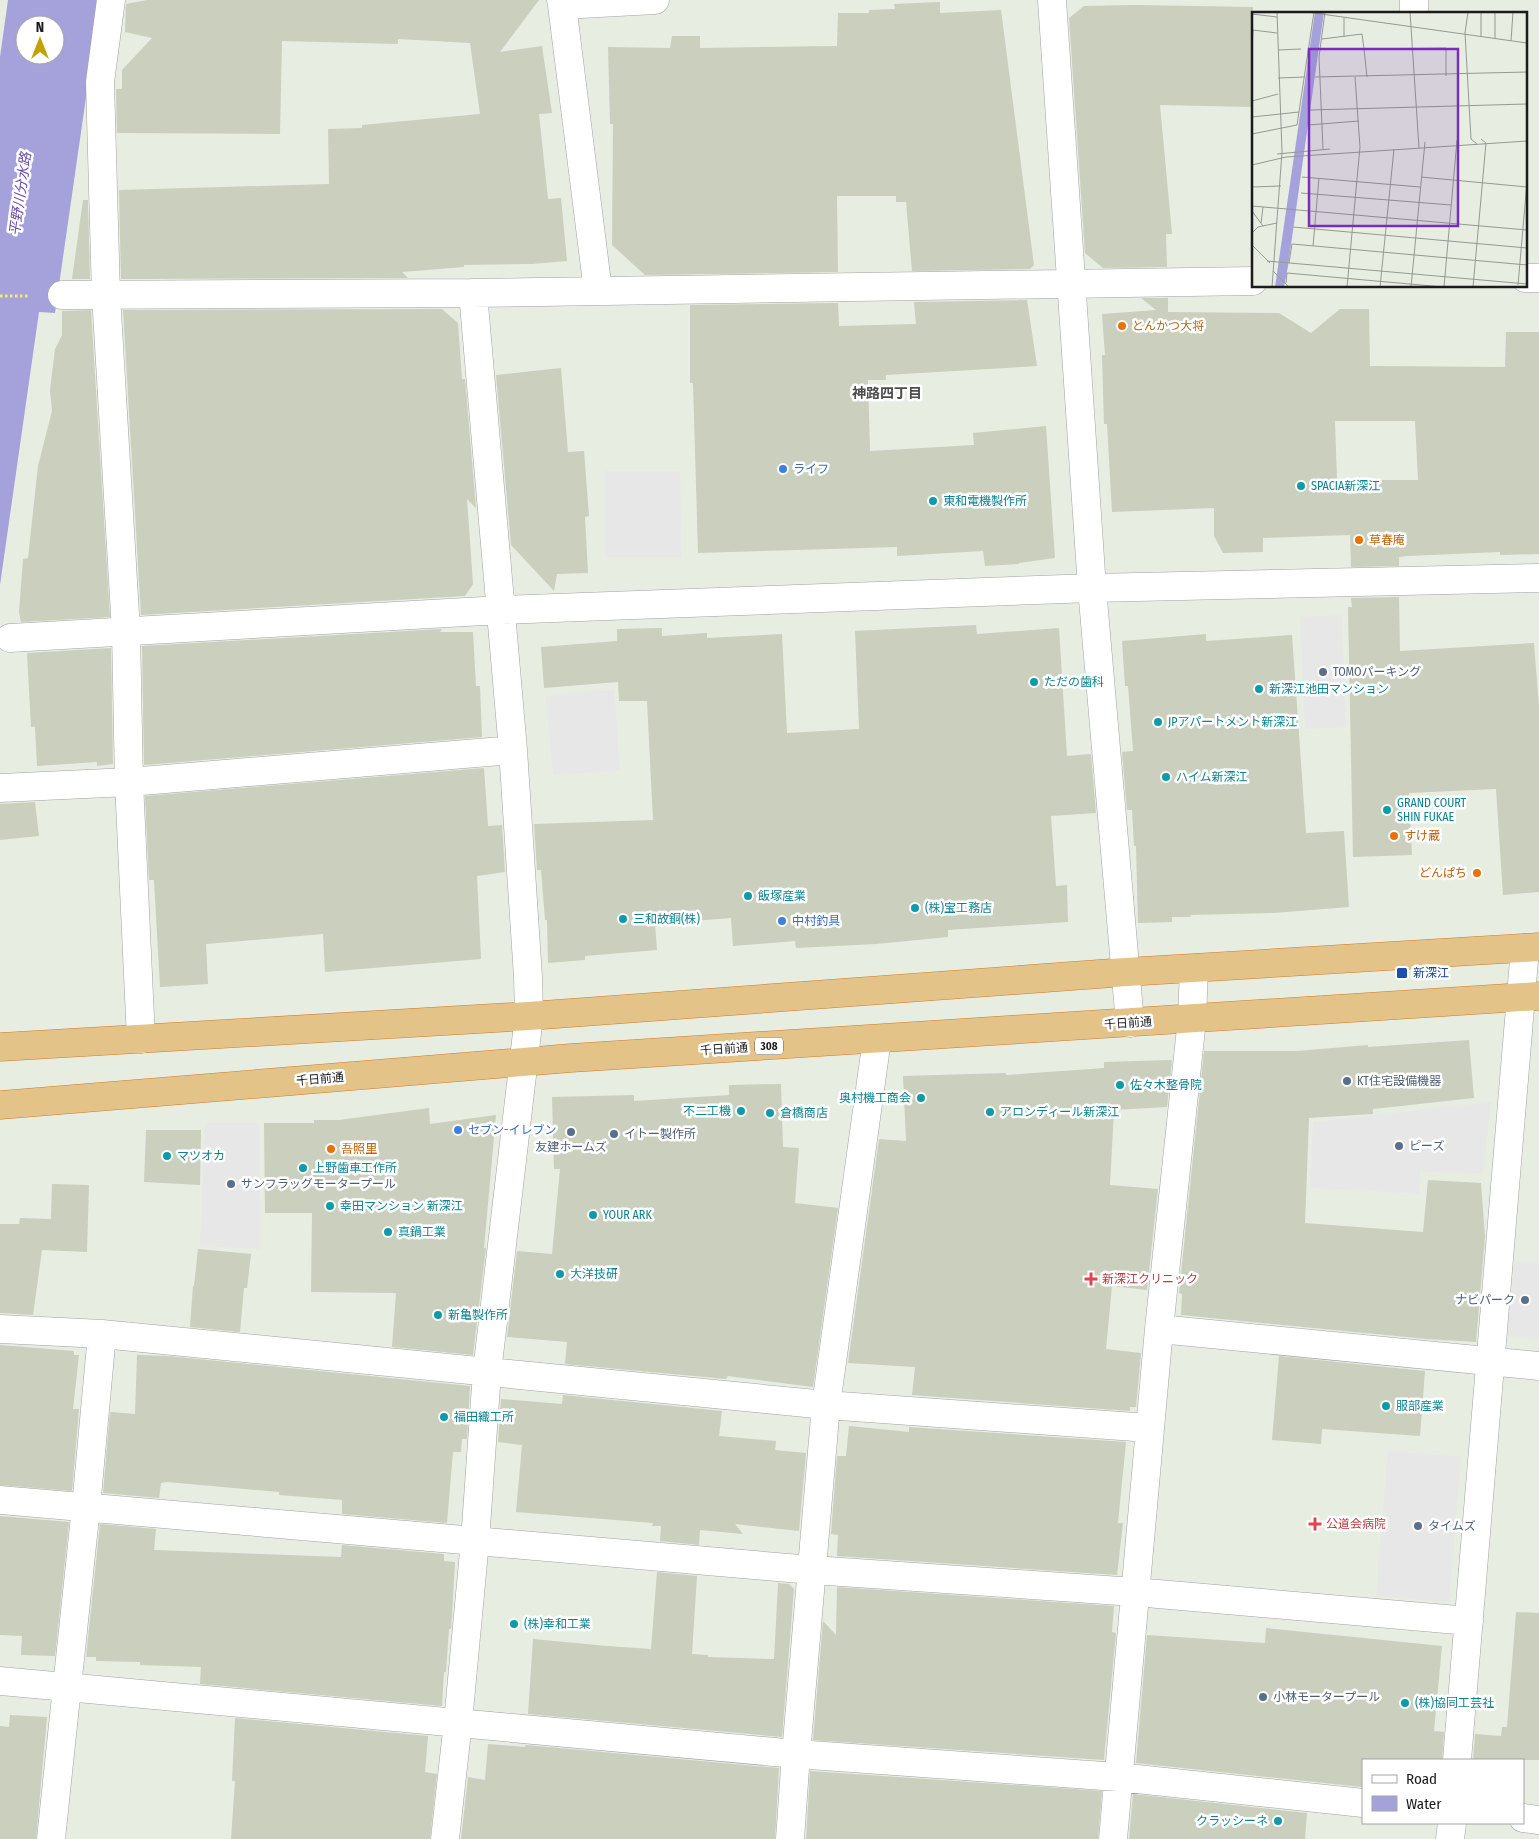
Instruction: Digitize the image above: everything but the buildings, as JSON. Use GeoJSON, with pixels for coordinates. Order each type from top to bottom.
{"type":"FeatureCollection","features":[{"type":"Feature","properties":{"kind":"highway"},"geometry":{"type":"LineString","coordinates":[[0,1047],[528,1016],[1126,972],[1532,948]]}},
{"type":"Feature","properties":{"kind":"highway","name":"千日前通"},"geometry":{"type":"LineString","coordinates":[[0,1104],[524,1062],[1530,997]]}},
{"type":"Feature","properties":{"kind":"street"},"geometry":{"type":"LineString","coordinates":[[111,0],[100,82],[106,295],[126,631],[129,782],[141,1039]]}},
{"type":"Feature","properties":{"kind":"street"},"geometry":{"type":"LineString","coordinates":[[598,291],[562,3],[655,0]]}},
{"type":"Feature","properties":{"kind":"street"},"geometry":{"type":"LineString","coordinates":[[1052,0],[1092,588],[1130,1023]]}},
{"type":"Feature","properties":{"kind":"street"},"geometry":{"type":"LineString","coordinates":[[1526,278],[1539,278]]}},
{"type":"Feature","properties":{"kind":"street"},"geometry":{"type":"LineString","coordinates":[[62,296],[473,293],[1252,281]]}},
{"type":"Feature","properties":{"kind":"street"},"geometry":{"type":"LineString","coordinates":[[445,1839],[475,1541],[487,1372],[528,1016],[528,977],[513,750],[473,293]]}},
{"type":"Feature","properties":{"kind":"street"},"geometry":{"type":"LineString","coordinates":[[10,638],[501,610],[1092,588],[1539,578]]}},
{"type":"Feature","properties":{"kind":"street"},"geometry":{"type":"LineString","coordinates":[[0,788],[129,782],[513,750]]}},
{"type":"Feature","properties":{"kind":"street"},"geometry":{"type":"LineString","coordinates":[[1457,1759],[1490,1361],[1530,997],[1532,948]]}},
{"type":"Feature","properties":{"kind":"street"},"geometry":{"type":"LineString","coordinates":[[1113,1839],[1149,1428],[1192,1019],[1194,969]]}},
{"type":"Feature","properties":{"kind":"street"},"geometry":{"type":"LineString","coordinates":[[790,1839],[826,1405],[876,1039]]}},
{"type":"Feature","properties":{"kind":"street"},"geometry":{"type":"LineString","coordinates":[[0,1329],[102,1334],[826,1405],[1149,1428]]}},
{"type":"Feature","properties":{"kind":"street"},"geometry":{"type":"LineString","coordinates":[[1159,1330],[1539,1366]]}},
{"type":"Feature","properties":{"kind":"street"},"geometry":{"type":"LineString","coordinates":[[51,1839],[102,1334]]}},
{"type":"Feature","properties":{"kind":"street"},"geometry":{"type":"LineString","coordinates":[[0,1500],[812,1570],[1135,1592],[1468,1621]]}},
{"type":"Feature","properties":{"kind":"street"},"geometry":{"type":"LineString","coordinates":[[0,1681],[796,1754],[1118,1777],[1362,1803]]}},
{"type":"Feature","properties":{"kind":"street"},"geometry":{"type":"LineString","coordinates":[[1524,1818],[1539,1820]]}},
{"type":"Feature","properties":{"kind":"street"},"geometry":{"type":"LineString","coordinates":[[1450,1839],[1452,1824]]}},
{"type":"Feature","properties":{"kind":"shaded area"},"geometry":{"type":"Polygon","coordinates":[[[605,471],[680,471],[681,557],[605,557],[605,471]]]}},
{"type":"Feature","properties":{"kind":"shaded area","name":"TOMOパーキング"},"geometry":{"type":"Polygon","coordinates":[[[1342,615],[1346,727],[1305,729],[1300,617],[1342,615]]]}},
{"type":"Feature","properties":{"kind":"shaded area"},"geometry":{"type":"Polygon","coordinates":[[[614,690],[620,770],[553,775],[546,696],[614,690]]]}},
{"type":"Feature","properties":{"kind":"shaded area","name":"ピーズ"},"geometry":{"type":"Polygon","coordinates":[[[1491,1102],[1483,1173],[1420,1171],[1419,1194],[1310,1187],[1313,1122],[1491,1102]]]}},
{"type":"Feature","properties":{"kind":"shaded area","name":"サンフラッグモータープール"},"geometry":{"type":"Polygon","coordinates":[[[205,1123],[259,1123],[260,1249],[200,1246],[205,1123]]]}},
{"type":"Feature","properties":{"kind":"shaded area","name":"ナビパーク"},"geometry":{"type":"Polygon","coordinates":[[[1515,1261],[1539,1264],[1539,1339],[1507,1336],[1515,1261]]]}},
{"type":"Feature","properties":{"kind":"shaded area","name":"タイムズ"},"geometry":{"type":"Polygon","coordinates":[[[1388,1451],[1461,1457],[1449,1602],[1376,1596],[1388,1451]]]}},
{"type":"Feature","properties":{"kind":"water","name":"平野川分水路"},"geometry":{"type":"Polygon","coordinates":[[[8,0],[100,0],[55,313],[39,312],[0,585],[0,57],[8,0]]]}},
{"type":"Feature","properties":{"kind":"place","name":"とんかつ大将"},"geometry":{"type":"Point","coordinates":[1122,326]}},
{"type":"Feature","properties":{"kind":"place","name":"ライフ"},"geometry":{"type":"Point","coordinates":[783,469]}},
{"type":"Feature","properties":{"kind":"place","name":"SPACIA新深江"},"geometry":{"type":"Point","coordinates":[1301,486]}},
{"type":"Feature","properties":{"kind":"place","name":"東和電機製作所"},"geometry":{"type":"Point","coordinates":[933,501]}},
{"type":"Feature","properties":{"kind":"place","name":"草春庵"},"geometry":{"type":"Point","coordinates":[1359,540]}},
{"type":"Feature","properties":{"kind":"place","name":"TOMOパーキング"},"geometry":{"type":"Point","coordinates":[1323,672]}},
{"type":"Feature","properties":{"kind":"place","name":"ただの歯科"},"geometry":{"type":"Point","coordinates":[1034,682]}},
{"type":"Feature","properties":{"kind":"place","name":"新深江池田マンション"},"geometry":{"type":"Point","coordinates":[1259,689]}},
{"type":"Feature","properties":{"kind":"place","name":"JPアパートメント新深江"},"geometry":{"type":"Point","coordinates":[1158,722]}},
{"type":"Feature","properties":{"kind":"place","name":"ハイム新深江"},"geometry":{"type":"Point","coordinates":[1166,777]}},
{"type":"Feature","properties":{"kind":"place","name":"GRAND COURT SHIN FUKAE"},"geometry":{"type":"Point","coordinates":[1387,810]}},
{"type":"Feature","properties":{"kind":"place","name":"すけ蔵"},"geometry":{"type":"Point","coordinates":[1394,836]}},
{"type":"Feature","properties":{"kind":"place","name":"どんぱち"},"geometry":{"type":"Point","coordinates":[1477,873]}},
{"type":"Feature","properties":{"kind":"place","name":"飯塚産業"},"geometry":{"type":"Point","coordinates":[748,896]}},
{"type":"Feature","properties":{"kind":"place","name":"(株)宝工務店"},"geometry":{"type":"Point","coordinates":[915,908]}},
{"type":"Feature","properties":{"kind":"place","name":"三和故銅(株)"},"geometry":{"type":"Point","coordinates":[623,919]}},
{"type":"Feature","properties":{"kind":"place","name":"中村釣具"},"geometry":{"type":"Point","coordinates":[782,921]}},
{"type":"Feature","properties":{"kind":"place","name":"新深江"},"geometry":{"type":"Point","coordinates":[1402,973]}},
{"type":"Feature","properties":{"kind":"place","name":"KT住宅設備機器"},"geometry":{"type":"Point","coordinates":[1347,1081]}},
{"type":"Feature","properties":{"kind":"place","name":"佐々木整骨院"},"geometry":{"type":"Point","coordinates":[1120,1085]}},
{"type":"Feature","properties":{"kind":"place","name":"奥村機工商会"},"geometry":{"type":"Point","coordinates":[921,1098]}},
{"type":"Feature","properties":{"kind":"place","name":"不二工機"},"geometry":{"type":"Point","coordinates":[741,1111]}},
{"type":"Feature","properties":{"kind":"place","name":"アロンディール新深江"},"geometry":{"type":"Point","coordinates":[990,1112]}},
{"type":"Feature","properties":{"kind":"place","name":"倉橋商店"},"geometry":{"type":"Point","coordinates":[770,1113]}},
{"type":"Feature","properties":{"kind":"place","name":"セブン-イレブン"},"geometry":{"type":"Point","coordinates":[458,1130]}},
{"type":"Feature","properties":{"kind":"place","name":"友建ホームズ"},"geometry":{"type":"Point","coordinates":[571,1132]}},
{"type":"Feature","properties":{"kind":"place","name":"イトー製作所"},"geometry":{"type":"Point","coordinates":[614,1134]}},
{"type":"Feature","properties":{"kind":"place","name":"ピーズ"},"geometry":{"type":"Point","coordinates":[1399,1146]}},
{"type":"Feature","properties":{"kind":"place","name":"吾照里"},"geometry":{"type":"Point","coordinates":[331,1149]}},
{"type":"Feature","properties":{"kind":"place","name":"マツオカ"},"geometry":{"type":"Point","coordinates":[167,1156]}},
{"type":"Feature","properties":{"kind":"place","name":"上野歯車工作所"},"geometry":{"type":"Point","coordinates":[303,1168]}},
{"type":"Feature","properties":{"kind":"place","name":"サンフラッグモータープール"},"geometry":{"type":"Point","coordinates":[231,1184]}},
{"type":"Feature","properties":{"kind":"place","name":"幸田マンション 新深江"},"geometry":{"type":"Point","coordinates":[330,1206]}},
{"type":"Feature","properties":{"kind":"place","name":"YOUR ARK"},"geometry":{"type":"Point","coordinates":[593,1215]}},
{"type":"Feature","properties":{"kind":"place","name":"真鍋工業"},"geometry":{"type":"Point","coordinates":[388,1232]}},
{"type":"Feature","properties":{"kind":"place","name":"大洋技研"},"geometry":{"type":"Point","coordinates":[560,1274]}},
{"type":"Feature","properties":{"kind":"place","name":"新深江クリニック"},"geometry":{"type":"Point","coordinates":[1091,1279]}},
{"type":"Feature","properties":{"kind":"place","name":"ナビパーク"},"geometry":{"type":"Point","coordinates":[1525,1300]}},
{"type":"Feature","properties":{"kind":"place","name":"新亀製作所"},"geometry":{"type":"Point","coordinates":[438,1315]}},
{"type":"Feature","properties":{"kind":"place","name":"服部産業"},"geometry":{"type":"Point","coordinates":[1386,1406]}},
{"type":"Feature","properties":{"kind":"place","name":"福田織工所"},"geometry":{"type":"Point","coordinates":[444,1417]}},
{"type":"Feature","properties":{"kind":"place","name":"公道会病院"},"geometry":{"type":"Point","coordinates":[1315,1524]}},
{"type":"Feature","properties":{"kind":"place","name":"タイムズ"},"geometry":{"type":"Point","coordinates":[1418,1526]}},
{"type":"Feature","properties":{"kind":"place","name":"(株)幸和工業"},"geometry":{"type":"Point","coordinates":[514,1624]}},
{"type":"Feature","properties":{"kind":"place","name":"小林モータープール"},"geometry":{"type":"Point","coordinates":[1263,1697]}},
{"type":"Feature","properties":{"kind":"place","name":"(株)協同工芸社"},"geometry":{"type":"Point","coordinates":[1405,1703]}},
{"type":"Feature","properties":{"kind":"place","name":"クラッシーネ"},"geometry":{"type":"Point","coordinates":[1278,1821]}},
{"type":"Feature","properties":{"kind":"district","name":"神路四丁目"},"geometry":{"type":"Point","coordinates":[887,393]}}]}
